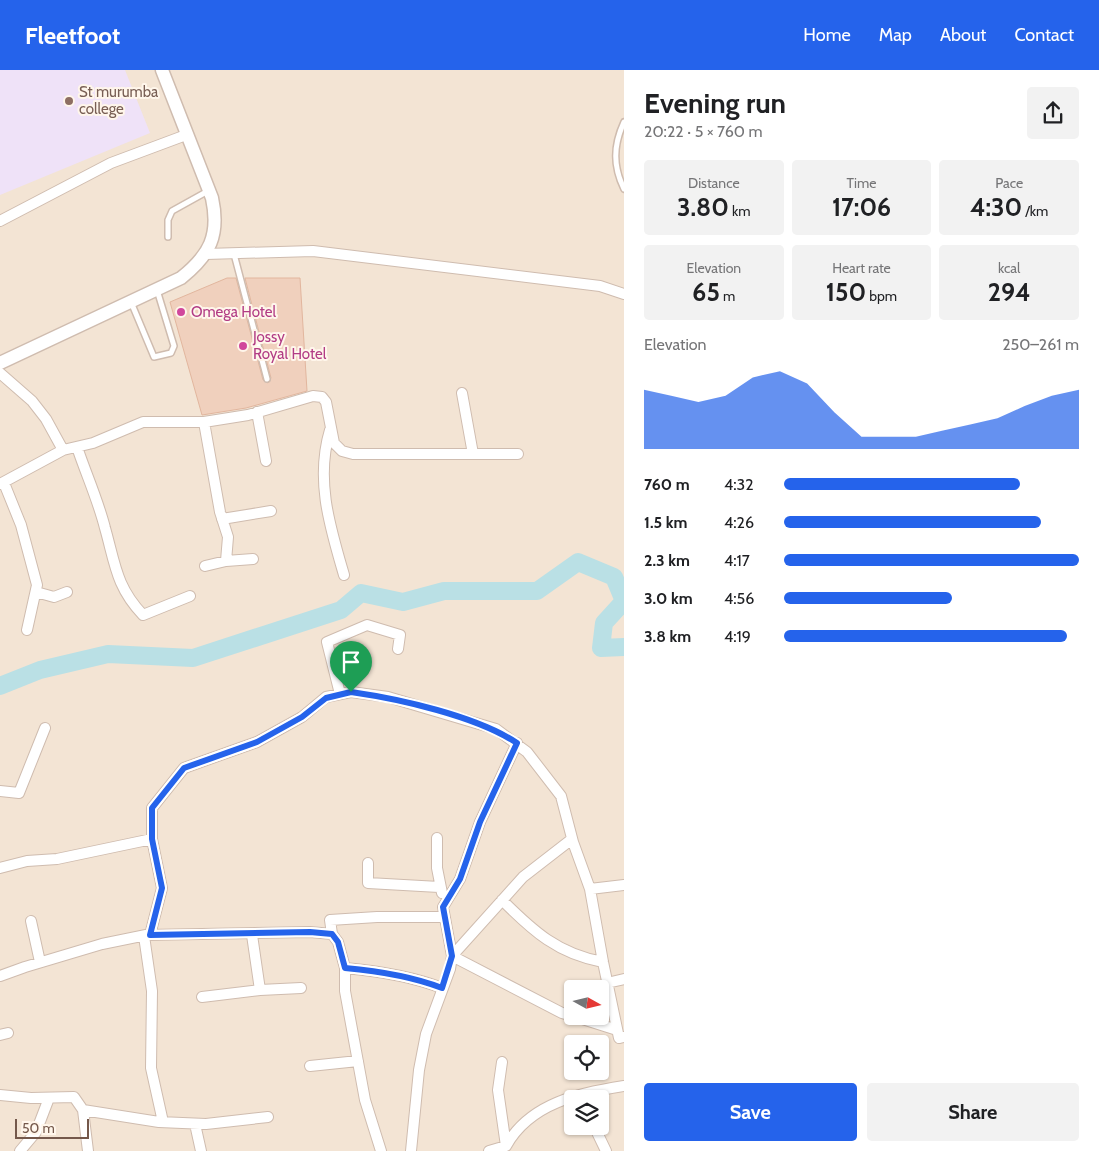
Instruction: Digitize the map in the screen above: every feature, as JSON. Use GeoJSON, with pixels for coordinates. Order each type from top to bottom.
{"type":"FeatureCollection","features":[{"type":"Feature","properties":{"kind":"street"},"geometry":{"type":"LineString","coordinates":[[0,363],[181,278],[197,265],[206,254],[214,233],[216,215],[209,191],[162,70]]}},
{"type":"Feature","properties":{"kind":"street"},"geometry":{"type":"LineString","coordinates":[[0,221],[111,163],[186,135]]}},
{"type":"Feature","properties":{"kind":"street"},"geometry":{"type":"LineString","coordinates":[[206,254],[313,251],[600,286],[624,294]]}},
{"type":"Feature","properties":{"kind":"street"},"geometry":{"type":"LineString","coordinates":[[0,373],[32,401],[46,419],[63,450]]}},
{"type":"Feature","properties":{"kind":"street"},"geometry":{"type":"LineString","coordinates":[[462,393],[473,454]]}},
{"type":"Feature","properties":{"kind":"street"},"geometry":{"type":"LineString","coordinates":[[27,630],[38,585],[29,551],[2,484],[63,450],[93,443],[143,422],[204,422],[257,412],[313,396],[322,397],[326,402],[337,448],[353,454],[518,454]]}},
{"type":"Feature","properties":{"kind":"street"},"geometry":{"type":"LineString","coordinates":[[257,412],[266,461]]}},
{"type":"Feature","properties":{"kind":"street"},"geometry":{"type":"LineString","coordinates":[[204,422],[222,519],[228,537],[226,561]]}},
{"type":"Feature","properties":{"kind":"street"},"geometry":{"type":"LineString","coordinates":[[331,429],[325,453],[324,498],[328,522],[344,576]]}},
{"type":"Feature","properties":{"kind":"street"},"geometry":{"type":"LineString","coordinates":[[77,447],[105,528],[113,563],[128,600],[143,615],[190,596]]}},
{"type":"Feature","properties":{"kind":"street"},"geometry":{"type":"LineString","coordinates":[[222,519],[271,511]]}},
{"type":"Feature","properties":{"kind":"street"},"geometry":{"type":"LineString","coordinates":[[204,566],[226,561],[253,559]]}},
{"type":"Feature","properties":{"kind":"street"},"geometry":{"type":"LineString","coordinates":[[36,592],[54,597],[67,592]]}},
{"type":"Feature","properties":{"kind":"street"},"geometry":{"type":"LineString","coordinates":[[340,694],[327,642],[367,625],[400,635],[398,649]]}},
{"type":"Feature","properties":{"kind":"street"},"geometry":{"type":"LineString","coordinates":[[163,1122],[151,1068],[152,991],[147,935],[162,888],[152,839],[152,808],[184,768],[257,742],[302,717],[326,698],[351,692],[388,697],[496,729],[527,752],[561,796],[572,839],[590,889],[606,980]]}},
{"type":"Feature","properties":{"kind":"street"},"geometry":{"type":"LineString","coordinates":[[0,791],[19,793],[46,728]]}},
{"type":"Feature","properties":{"kind":"street"},"geometry":{"type":"LineString","coordinates":[[445,901],[460,879],[480,822],[517,743]]}},
{"type":"Feature","properties":{"kind":"street"},"geometry":{"type":"LineString","coordinates":[[437,838],[439,887],[445,901],[444,917],[452,956]]}},
{"type":"Feature","properties":{"kind":"street"},"geometry":{"type":"LineString","coordinates":[[0,868],[27,861],[57,859],[152,839]]}},
{"type":"Feature","properties":{"kind":"street"},"geometry":{"type":"LineString","coordinates":[[404,1151],[411,1151],[422,1052],[426,1034],[452,956],[522,877],[572,839]]}},
{"type":"Feature","properties":{"kind":"street"},"geometry":{"type":"LineString","coordinates":[[368,864],[368,883],[439,887]]}},
{"type":"Feature","properties":{"kind":"street"},"geometry":{"type":"LineString","coordinates":[[590,889],[624,884]]}},
{"type":"Feature","properties":{"kind":"street"},"geometry":{"type":"LineString","coordinates":[[502,900],[548,941],[566,952],[602,962]]}},
{"type":"Feature","properties":{"kind":"street"},"geometry":{"type":"LineString","coordinates":[[381,1151],[365,1100],[345,991],[345,968],[338,942],[332,934],[330,920],[377,917],[444,917]]}},
{"type":"Feature","properties":{"kind":"street"},"geometry":{"type":"LineString","coordinates":[[31,922],[40,962]]}},
{"type":"Feature","properties":{"kind":"street"},"geometry":{"type":"LineString","coordinates":[[0,976],[102,944],[147,935],[252,935],[310,932],[332,934]]}},
{"type":"Feature","properties":{"kind":"street"},"geometry":{"type":"LineString","coordinates":[[252,935],[260,990]]}},
{"type":"Feature","properties":{"kind":"street"},"geometry":{"type":"LineString","coordinates":[[452,956],[564,1014]]}},
{"type":"Feature","properties":{"kind":"street"},"geometry":{"type":"LineString","coordinates":[[345,968],[383,972],[421,980],[442,988]]}},
{"type":"Feature","properties":{"kind":"street"},"geometry":{"type":"LineString","coordinates":[[609,983],[624,980]]}},
{"type":"Feature","properties":{"kind":"street"},"geometry":{"type":"LineString","coordinates":[[202,998],[260,990],[301,988]]}},
{"type":"Feature","properties":{"kind":"street"},"geometry":{"type":"LineString","coordinates":[[609,990],[621,1034]]}},
{"type":"Feature","properties":{"kind":"street"},"geometry":{"type":"LineString","coordinates":[[597,1025],[621,1034]]}},
{"type":"Feature","properties":{"kind":"street"},"geometry":{"type":"LineString","coordinates":[[310,1066],[358,1061]]}},
{"type":"Feature","properties":{"kind":"street"},"geometry":{"type":"LineString","coordinates":[[502,1062],[498,1090],[506,1146]]}},
{"type":"Feature","properties":{"kind":"street"},"geometry":{"type":"LineString","coordinates":[[607,1090],[624,1086]]}},
{"type":"Feature","properties":{"kind":"street"},"geometry":{"type":"LineString","coordinates":[[0,1095],[49,1098],[74,1097],[83,1110],[88,1151]]}},
{"type":"Feature","properties":{"kind":"street"},"geometry":{"type":"LineString","coordinates":[[20,1151],[36,1132],[49,1098]]}},
{"type":"Feature","properties":{"kind":"street"},"geometry":{"type":"LineString","coordinates":[[489,1151],[506,1146],[514,1132],[528,1119],[556,1103],[564,1101]]}},
{"type":"Feature","properties":{"kind":"street"},"geometry":{"type":"LineString","coordinates":[[83,1110],[163,1122],[195,1124],[268,1117]]}},
{"type":"Feature","properties":{"kind":"street"},"geometry":{"type":"LineString","coordinates":[[195,1124],[201,1151]]}},
{"type":"Feature","properties":{"kind":"street"},"geometry":{"type":"LineString","coordinates":[[598,1135],[606,1151]]}},
{"type":"Feature","properties":{"kind":"lane"},"geometry":{"type":"LineString","coordinates":[[624,122],[616,146],[615,169],[624,189]]}},
{"type":"Feature","properties":{"kind":"lane"},"geometry":{"type":"LineString","coordinates":[[168,237],[168,220],[172,211],[209,191]]}},
{"type":"Feature","properties":{"kind":"lane"},"geometry":{"type":"LineString","coordinates":[[234,253],[267,379]]}},
{"type":"Feature","properties":{"kind":"lane"},"geometry":{"type":"LineString","coordinates":[[131,302],[154,357],[171,353],[174,346],[157,290]]}},
{"type":"Feature","properties":{"kind":"shaded area"},"geometry":{"type":"Polygon","coordinates":[[[0,70],[624,70],[624,1151],[0,1151],[0,70]]]}},
{"type":"Feature","properties":{"kind":"shaded area","name":"St murumba college"},"geometry":{"type":"Polygon","coordinates":[[[0,70],[125,70],[150,133],[0,195],[0,70]]]}},
{"type":"Feature","properties":{"kind":"building","name":"Jossy Royal Hotel"},"geometry":{"type":"Polygon","coordinates":[[[227,278],[236,278],[263,380],[268,383],[271,378],[245,278],[300,278],[307,391],[246,408],[202,415],[170,302],[227,278]]]}},
{"type":"Feature","properties":{"kind":"waterway"},"geometry":{"type":"LineString","coordinates":[[0,686],[40,670],[108,654],[193,658],[341,610],[361,593],[403,602],[444,591],[537,591],[578,562],[614,577],[624,601],[604,623],[601,648],[624,647]]}},
{"type":"Feature","properties":{"kind":"place","name":"St murumba college"},"geometry":{"type":"Point","coordinates":[69,101]}},
{"type":"Feature","properties":{"kind":"place","name":"Omega Hotel"},"geometry":{"type":"Point","coordinates":[181,312]}},
{"type":"Feature","properties":{"kind":"place","name":"Jossy Royal Hotel"},"geometry":{"type":"Point","coordinates":[243,346]}},
{"type":"Feature","properties":{"kind":"route"},"geometry":{"type":"LineString","coordinates":[[351,692],[388,697],[496,729],[517,743],[480,822],[460,879],[443,907],[446,934],[452,956],[450,969],[442,988],[421,980],[383,972],[345,968],[338,942],[332,934],[310,932],[252,935],[150,935],[162,888],[152,839],[152,808],[184,768],[257,742],[302,717],[326,698],[351,692]]}}]}
